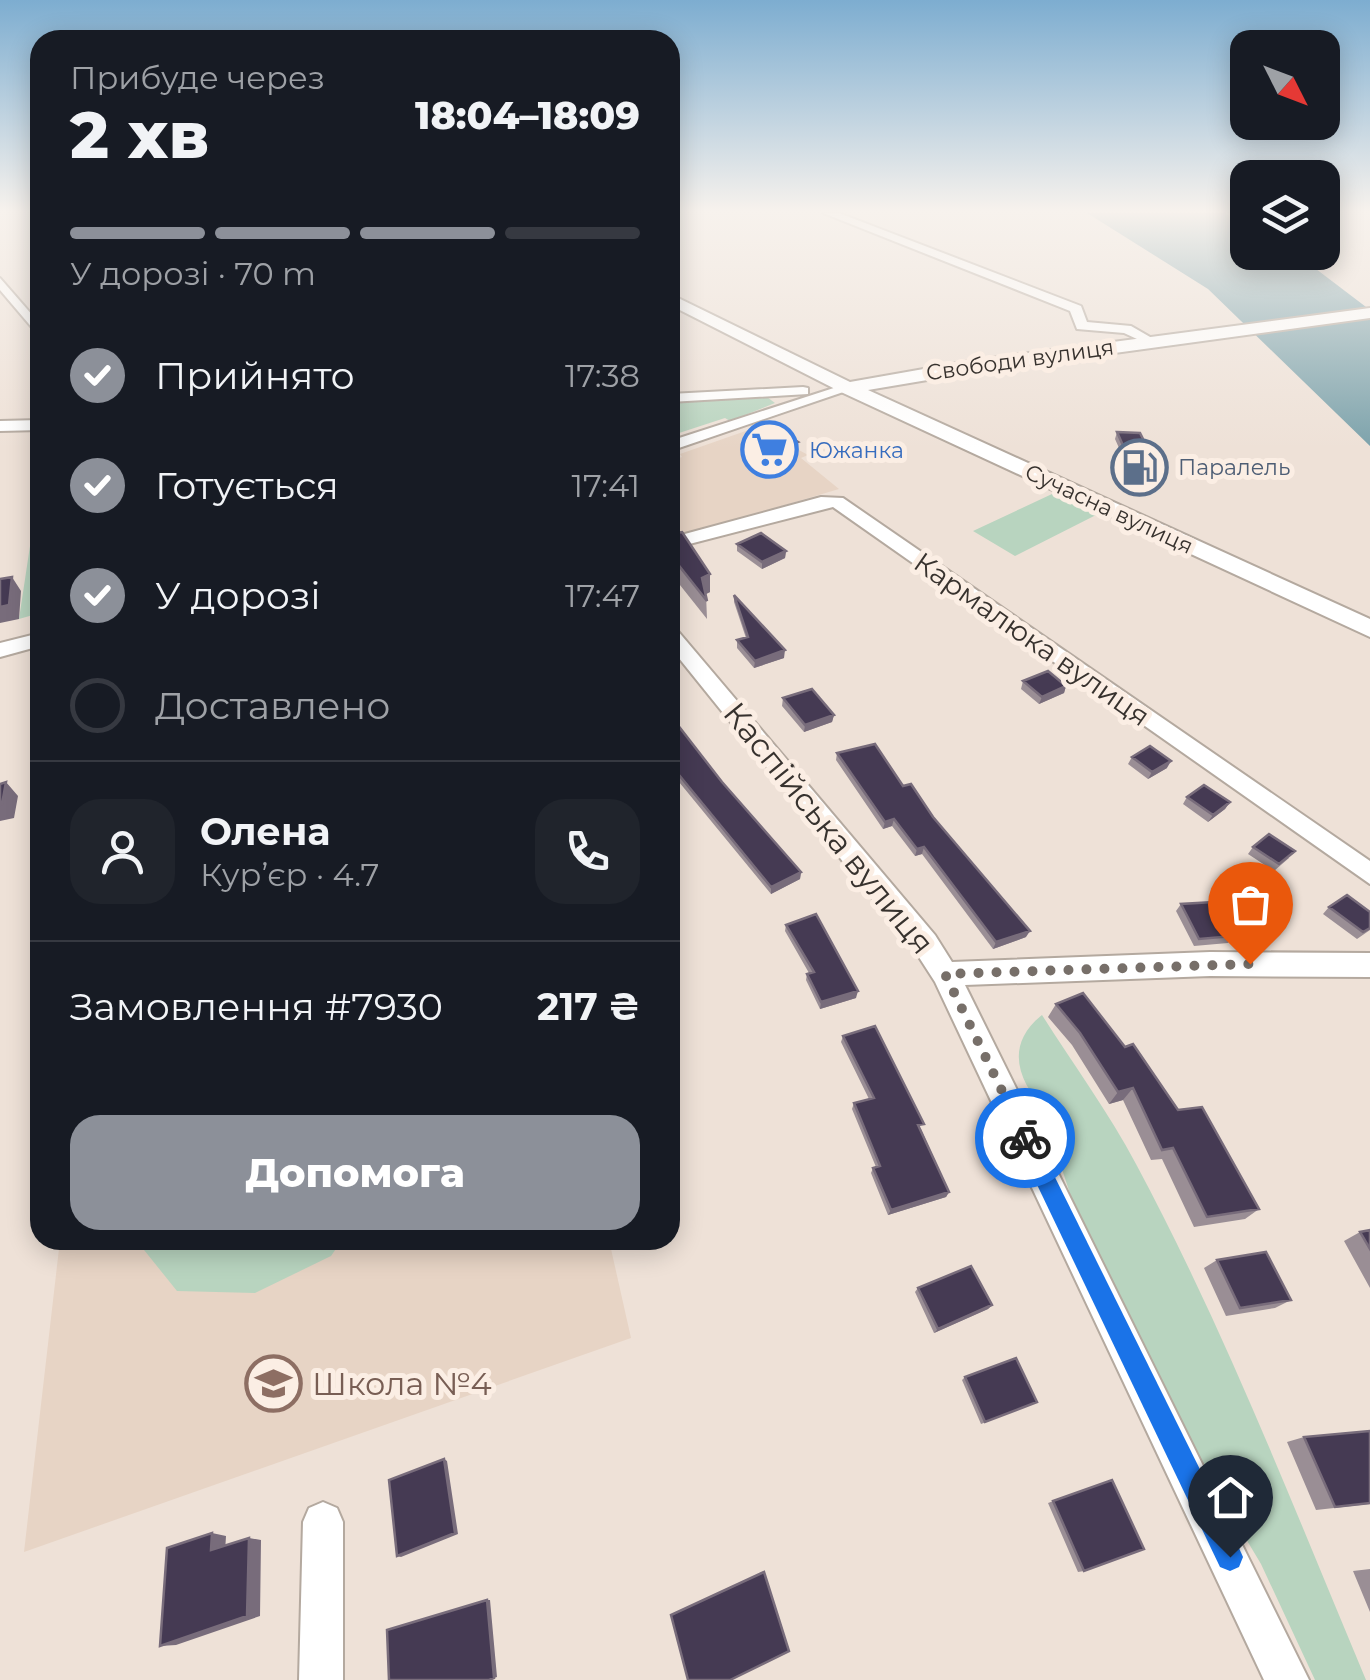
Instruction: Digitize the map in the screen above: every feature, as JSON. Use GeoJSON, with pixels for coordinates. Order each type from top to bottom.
{"type":"FeatureCollection","features":[{"type":"Feature","properties":{"kind":"main road","name":"Сучасна вулиця"},"geometry":{"type":"LineString","coordinates":[[680,304],[848,388],[1370,629]]}},
{"type":"Feature","properties":{"kind":"main road","name":"Свободи вулиця"},"geometry":{"type":"LineString","coordinates":[[848,388],[1150,341],[1370,313]]}},
{"type":"Feature","properties":{"kind":"street"},"geometry":{"type":"LineString","coordinates":[[7,291],[30,320]]}},
{"type":"Feature","properties":{"kind":"street"},"geometry":{"type":"LineString","coordinates":[[1031,291],[1076,309],[1082,326],[1118,327],[1140,333],[1150,341]]}},
{"type":"Feature","properties":{"kind":"street"},"geometry":{"type":"LineString","coordinates":[[680,397],[848,388]]}},
{"type":"Feature","properties":{"kind":"street"},"geometry":{"type":"LineString","coordinates":[[680,443],[848,388]]}},
{"type":"Feature","properties":{"kind":"street"},"geometry":{"type":"LineString","coordinates":[[0,426],[30,424]]}},
{"type":"Feature","properties":{"kind":"street","name":"Кармалюка вулиця"},"geometry":{"type":"LineString","coordinates":[[680,541],[820,502],[837,502],[1370,874]]}},
{"type":"Feature","properties":{"kind":"street"},"geometry":{"type":"LineString","coordinates":[[0,650],[30,642]]}},
{"type":"Feature","properties":{"kind":"street","name":"Каспійська вулиця"},"geometry":{"type":"LineString","coordinates":[[680,646],[912,928],[945,974],[1287,1680]]}},
{"type":"Feature","properties":{"kind":"street"},"geometry":{"type":"LineString","coordinates":[[945,974],[1210,964],[1370,965]]}},
{"type":"Feature","properties":{"kind":"street"},"geometry":{"type":"LineString","coordinates":[[321,1680],[323,1522]]}},
{"type":"Feature","properties":{"kind":"shaded area"},"geometry":{"type":"Polygon","coordinates":[[[757,427],[808,455],[801,458],[839,489],[680,536],[680,454],[757,427]]]}},
{"type":"Feature","properties":{"kind":"shaded area","name":"Школа №4"},"geometry":{"type":"Polygon","coordinates":[[[59,1250],[611,1250],[631,1338],[24,1552],[59,1250]]]}},
{"type":"Feature","properties":{"kind":"green space"},"geometry":{"type":"Polygon","coordinates":[[[767,397],[775,403],[730,421],[725,418],[680,433],[680,402],[767,397]]]}},
{"type":"Feature","properties":{"kind":"green space"},"geometry":{"type":"Polygon","coordinates":[[[1052,494],[1096,515],[1015,556],[973,531],[1052,494]]]}},
{"type":"Feature","properties":{"kind":"green space"},"geometry":{"type":"Polygon","coordinates":[[[30,546],[30,616],[19,619],[30,546]]]}},
{"type":"Feature","properties":{"kind":"green space"},"geometry":{"type":"Polygon","coordinates":[[[1042,1015],[1136,1164],[1199,1290],[1366,1680],[1315,1680],[1261,1564],[1185,1437],[1075,1209],[1059,1160],[1064,1148],[1054,1124],[1022,1076],[1019,1051],[1030,1027],[1042,1015]]]}},
{"type":"Feature","properties":{"kind":"green space"},"geometry":{"type":"Polygon","coordinates":[[[144,1250],[335,1250],[331,1256],[255,1293],[177,1291],[144,1250]]]}},
{"type":"Feature","properties":{"kind":"water"},"geometry":{"type":"Polygon","coordinates":[[[1210,291],[1346,291],[1370,310],[1370,446],[1210,291]]]}},
{"type":"Feature","properties":{"kind":"building"},"geometry":{"type":"Polygon","coordinates":[[[773,426],[798,442],[773,451],[748,434],[773,426]]]}},
{"type":"Feature","properties":{"kind":"building"},"geometry":{"type":"Polygon","coordinates":[[[1117,432],[1140,433],[1159,471],[1134,470],[1117,432]]]}},
{"type":"Feature","properties":{"kind":"building"},"geometry":{"type":"Polygon","coordinates":[[[680,532],[710,574],[702,578],[707,601],[680,567],[680,532]]]}},
{"type":"Feature","properties":{"kind":"building"},"geometry":{"type":"Polygon","coordinates":[[[761,533],[786,551],[762,562],[737,544],[761,533]]]}},
{"type":"Feature","properties":{"kind":"building"},"geometry":{"type":"Polygon","coordinates":[[[12,577],[9,605],[0,607],[0,579],[12,577]]]}},
{"type":"Feature","properties":{"kind":"building"},"geometry":{"type":"Polygon","coordinates":[[[734,595],[785,650],[755,661],[737,640],[748,637],[734,595]]]}},
{"type":"Feature","properties":{"kind":"building"},"geometry":{"type":"Polygon","coordinates":[[[1048,671],[1066,686],[1042,697],[1023,681],[1048,671]]]}},
{"type":"Feature","properties":{"kind":"building"},"geometry":{"type":"Polygon","coordinates":[[[812,689],[834,715],[805,725],[783,698],[812,689]]]}},
{"type":"Feature","properties":{"kind":"building"},"geometry":{"type":"Polygon","coordinates":[[[680,728],[801,872],[771,887],[680,776],[680,728]]]}},
{"type":"Feature","properties":{"kind":"building"},"geometry":{"type":"Polygon","coordinates":[[[875,744],[903,786],[911,784],[933,817],[1030,931],[996,942],[924,847],[917,849],[894,819],[885,822],[837,753],[875,744]]]}},
{"type":"Feature","properties":{"kind":"building"},"geometry":{"type":"Polygon","coordinates":[[[1150,746],[1171,761],[1152,772],[1132,757],[1150,746]]]}},
{"type":"Feature","properties":{"kind":"building"},"geometry":{"type":"Polygon","coordinates":[[[6,782],[2,804],[0,805],[0,784],[6,782]]]}},
{"type":"Feature","properties":{"kind":"building"},"geometry":{"type":"Polygon","coordinates":[[[1204,785],[1230,802],[1213,815],[1187,797],[1204,785]]]}},
{"type":"Feature","properties":{"kind":"building"},"geometry":{"type":"Polygon","coordinates":[[[1269,834],[1295,851],[1279,864],[1253,847],[1269,834]]]}},
{"type":"Feature","properties":{"kind":"building"},"geometry":{"type":"Polygon","coordinates":[[[1347,895],[1370,912],[1370,928],[1363,932],[1329,907],[1347,895]]]}},
{"type":"Feature","properties":{"kind":"building"},"geometry":{"type":"Polygon","coordinates":[[[1214,902],[1234,936],[1199,939],[1181,904],[1214,902]]]}},
{"type":"Feature","properties":{"kind":"building"},"geometry":{"type":"Polygon","coordinates":[[[816,914],[858,991],[821,1002],[807,974],[814,972],[786,925],[816,914]]]}},
{"type":"Feature","properties":{"kind":"building"},"geometry":{"type":"Polygon","coordinates":[[[1083,993],[1125,1047],[1133,1044],[1178,1110],[1202,1107],[1259,1209],[1207,1217],[1173,1148],[1162,1150],[1133,1088],[1118,1092],[1056,1004],[1083,993]]]}},
{"type":"Feature","properties":{"kind":"building"},"geometry":{"type":"Polygon","coordinates":[[[875,1026],[924,1124],[918,1125],[949,1192],[891,1210],[873,1168],[880,1166],[854,1103],[874,1098],[843,1036],[875,1026]]]}},
{"type":"Feature","properties":{"kind":"building"},"geometry":{"type":"Polygon","coordinates":[[[1370,1230],[1370,1249],[1360,1232],[1370,1230]]]}},
{"type":"Feature","properties":{"kind":"building"},"geometry":{"type":"Polygon","coordinates":[[[1266,1252],[1291,1300],[1240,1308],[1217,1260],[1266,1252]]]}},
{"type":"Feature","properties":{"kind":"building"},"geometry":{"type":"Polygon","coordinates":[[[971,1266],[992,1305],[938,1329],[918,1288],[971,1266]]]}},
{"type":"Feature","properties":{"kind":"building"},"geometry":{"type":"Polygon","coordinates":[[[1016,1358],[1037,1402],[985,1422],[965,1377],[1016,1358]]]}},
{"type":"Feature","properties":{"kind":"building"},"geometry":{"type":"Polygon","coordinates":[[[1370,1431],[1370,1503],[1335,1507],[1304,1437],[1370,1431]]]}},
{"type":"Feature","properties":{"kind":"building"},"geometry":{"type":"Polygon","coordinates":[[[444,1459],[455,1533],[397,1556],[389,1480],[444,1459]]]}},
{"type":"Feature","properties":{"kind":"building"},"geometry":{"type":"Polygon","coordinates":[[[1112,1480],[1144,1549],[1084,1571],[1053,1501],[1112,1480]]]}},
{"type":"Feature","properties":{"kind":"building"},"geometry":{"type":"Polygon","coordinates":[[[212,1533],[211,1550],[249,1538],[247,1616],[160,1646],[167,1548],[212,1533]]]}},
{"type":"Feature","properties":{"kind":"building"},"geometry":{"type":"Polygon","coordinates":[[[764,1572],[789,1651],[730,1680],[688,1680],[671,1615],[764,1572]]]}},
{"type":"Feature","properties":{"kind":"building"},"geometry":{"type":"Polygon","coordinates":[[[487,1600],[494,1678],[389,1680],[387,1630],[487,1600]]]}},
{"type":"Feature","properties":{"kind":"way so far"},"geometry":{"type":"LineString","coordinates":[[1025,1138],[945,974],[1250,964]]}},
{"type":"Feature","properties":{"kind":"place","name":"Южанка"},"geometry":{"type":"Point","coordinates":[770,450]}},
{"type":"Feature","properties":{"kind":"place","name":"Паралель"},"geometry":{"type":"Point","coordinates":[1139,467]}},
{"type":"Feature","properties":{"kind":"place","name":"Школа №4"},"geometry":{"type":"Point","coordinates":[273,1383]}},
{"type":"Feature","properties":{"kind":"route"},"geometry":{"type":"LineString","coordinates":[[1025,1138],[1230,1557]]}}]}
